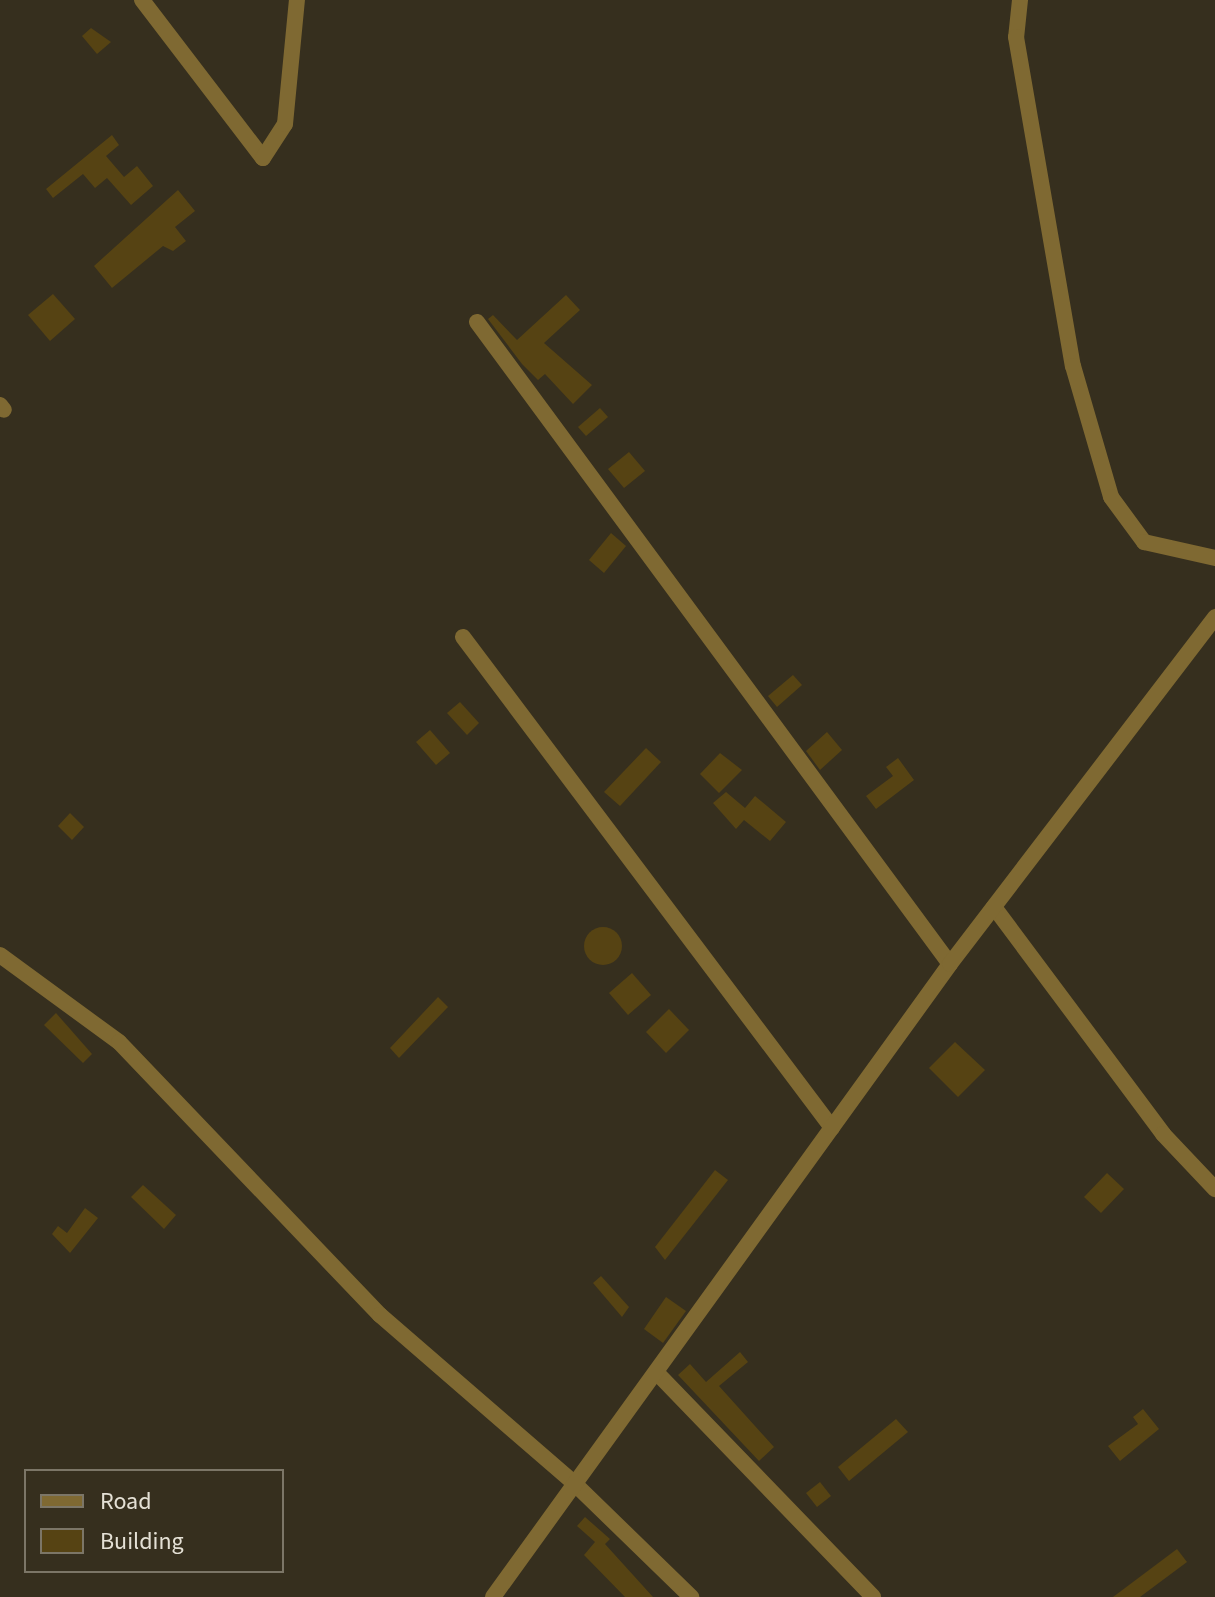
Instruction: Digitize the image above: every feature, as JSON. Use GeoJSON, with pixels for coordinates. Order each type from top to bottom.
{"type":"FeatureCollection","features":[{"type":"Feature","properties":{"kind":"street"},"geometry":{"type":"LineString","coordinates":[[142,0],[263,158],[285,124],[297,0]]}},
{"type":"Feature","properties":{"kind":"street"},"geometry":{"type":"LineString","coordinates":[[1020,0],[1016,37],[1073,366],[1111,497],[1144,542],[1215,558]]}},
{"type":"Feature","properties":{"kind":"street"},"geometry":{"type":"LineString","coordinates":[[477,322],[950,964]]}},
{"type":"Feature","properties":{"kind":"street"},"geometry":{"type":"LineString","coordinates":[[493,1597],[950,964],[1215,617]]}},
{"type":"Feature","properties":{"kind":"street"},"geometry":{"type":"LineString","coordinates":[[463,637],[832,1128]]}},
{"type":"Feature","properties":{"kind":"street"},"geometry":{"type":"LineString","coordinates":[[994,907],[1163,1134],[1215,1189]]}},
{"type":"Feature","properties":{"kind":"street"},"geometry":{"type":"LineString","coordinates":[[0,955],[119,1042],[380,1315],[576,1485],[691,1597]]}},
{"type":"Feature","properties":{"kind":"street"},"geometry":{"type":"LineString","coordinates":[[657,1373],[873,1597]]}},
{"type":"Feature","properties":{"kind":"building"},"geometry":{"type":"Polygon","coordinates":[[[91,28],[111,42],[97,54],[82,36],[91,28]]]}},
{"type":"Feature","properties":{"kind":"building"},"geometry":{"type":"Polygon","coordinates":[[[112,135],[119,145],[106,156],[124,177],[137,166],[153,186],[131,205],[107,178],[95,188],[83,174],[53,198],[46,189],[112,135]]]}},
{"type":"Feature","properties":{"kind":"building"},"geometry":{"type":"Polygon","coordinates":[[[178,190],[195,211],[175,227],[186,241],[173,251],[163,246],[112,288],[94,266],[178,190]]]}},
{"type":"Feature","properties":{"kind":"building"},"geometry":{"type":"Polygon","coordinates":[[[53,294],[75,319],[50,341],[28,315],[53,294]]]}},
{"type":"Feature","properties":{"kind":"building"},"geometry":{"type":"Polygon","coordinates":[[[566,295],[580,310],[544,343],[592,385],[573,404],[545,374],[538,380],[522,364],[488,319],[493,315],[517,340],[566,295]]]}},
{"type":"Feature","properties":{"kind":"building"},"geometry":{"type":"Polygon","coordinates":[[[600,408],[608,417],[586,436],[578,427],[600,408]]]}},
{"type":"Feature","properties":{"kind":"building"},"geometry":{"type":"Polygon","coordinates":[[[629,452],[645,471],[624,488],[608,469],[629,452]]]}},
{"type":"Feature","properties":{"kind":"building"},"geometry":{"type":"Polygon","coordinates":[[[611,533],[626,546],[604,573],[589,560],[611,533]]]}},
{"type":"Feature","properties":{"kind":"building"},"geometry":{"type":"Polygon","coordinates":[[[793,675],[802,685],[777,707],[768,696],[793,675]]]}},
{"type":"Feature","properties":{"kind":"building"},"geometry":{"type":"Polygon","coordinates":[[[460,702],[479,723],[467,735],[447,713],[460,702]]]}},
{"type":"Feature","properties":{"kind":"building"},"geometry":{"type":"Polygon","coordinates":[[[430,730],[450,753],[436,765],[416,742],[430,730]]]}},
{"type":"Feature","properties":{"kind":"building"},"geometry":{"type":"Polygon","coordinates":[[[827,732],[842,750],[820,770],[806,751],[827,732]]]}},
{"type":"Feature","properties":{"kind":"building"},"geometry":{"type":"Polygon","coordinates":[[[646,748],[661,762],[620,806],[604,792],[646,748]]]}},
{"type":"Feature","properties":{"kind":"building"},"geometry":{"type":"Polygon","coordinates":[[[720,753],[742,770],[719,793],[700,774],[720,753]]]}},
{"type":"Feature","properties":{"kind":"building"},"geometry":{"type":"Polygon","coordinates":[[[898,758],[914,780],[876,809],[866,796],[893,776],[886,767],[898,758]]]}},
{"type":"Feature","properties":{"kind":"building"},"geometry":{"type":"Polygon","coordinates":[[[726,792],[745,808],[755,796],[786,822],[770,841],[744,820],[736,829],[713,803],[726,792]]]}},
{"type":"Feature","properties":{"kind":"building"},"geometry":{"type":"Polygon","coordinates":[[[70,813],[84,827],[72,840],[58,826],[70,813]]]}},
{"type":"Feature","properties":{"kind":"building"},"geometry":{"type":"Polygon","coordinates":[[[603,927],[616,933],[622,946],[616,959],[603,965],[590,959],[584,946],[590,933],[603,927]]]}},
{"type":"Feature","properties":{"kind":"building"},"geometry":{"type":"Polygon","coordinates":[[[632,973],[651,995],[628,1015],[609,993],[632,973]]]}},
{"type":"Feature","properties":{"kind":"building"},"geometry":{"type":"Polygon","coordinates":[[[438,997],[448,1007],[399,1058],[390,1048],[438,997]]]}},
{"type":"Feature","properties":{"kind":"building"},"geometry":{"type":"Polygon","coordinates":[[[669,1009],[689,1030],[666,1053],[646,1032],[669,1009]]]}},
{"type":"Feature","properties":{"kind":"building"},"geometry":{"type":"Polygon","coordinates":[[[56,1013],[92,1054],[83,1063],[44,1025],[56,1013]]]}},
{"type":"Feature","properties":{"kind":"building"},"geometry":{"type":"Polygon","coordinates":[[[955,1042],[985,1070],[958,1097],[929,1068],[955,1042]]]}},
{"type":"Feature","properties":{"kind":"building"},"geometry":{"type":"Polygon","coordinates":[[[715,1170],[728,1180],[665,1260],[655,1247],[715,1170]]]}},
{"type":"Feature","properties":{"kind":"building"},"geometry":{"type":"Polygon","coordinates":[[[1107,1173],[1124,1189],[1101,1213],[1084,1197],[1107,1173]]]}},
{"type":"Feature","properties":{"kind":"building"},"geometry":{"type":"Polygon","coordinates":[[[143,1185],[176,1215],[164,1229],[131,1197],[143,1185]]]}},
{"type":"Feature","properties":{"kind":"building"},"geometry":{"type":"Polygon","coordinates":[[[85,1208],[98,1218],[70,1253],[52,1234],[58,1226],[67,1233],[85,1208]]]}},
{"type":"Feature","properties":{"kind":"building"},"geometry":{"type":"Polygon","coordinates":[[[601,1276],[629,1307],[622,1317],[593,1283],[601,1276]]]}},
{"type":"Feature","properties":{"kind":"building"},"geometry":{"type":"Polygon","coordinates":[[[666,1297],[686,1311],[663,1343],[644,1329],[666,1297]]]}},
{"type":"Feature","properties":{"kind":"building"},"geometry":{"type":"Polygon","coordinates":[[[740,1352],[748,1362],[719,1386],[774,1447],[759,1461],[678,1375],[690,1364],[706,1382],[740,1352]]]}},
{"type":"Feature","properties":{"kind":"building"},"geometry":{"type":"Polygon","coordinates":[[[1143,1409],[1159,1429],[1120,1461],[1108,1446],[1138,1424],[1133,1417],[1143,1409]]]}},
{"type":"Feature","properties":{"kind":"building"},"geometry":{"type":"Polygon","coordinates":[[[896,1419],[908,1432],[849,1481],[838,1467],[896,1419]]]}},
{"type":"Feature","properties":{"kind":"building"},"geometry":{"type":"Polygon","coordinates":[[[820,1482],[831,1496],[817,1507],[806,1493],[820,1482]]]}},
{"type":"Feature","properties":{"kind":"building"},"geometry":{"type":"Polygon","coordinates":[[[585,1517],[610,1539],[605,1544],[653,1597],[625,1597],[584,1555],[595,1542],[577,1526],[585,1517]]]}},
{"type":"Feature","properties":{"kind":"building"},"geometry":{"type":"Polygon","coordinates":[[[1177,1549],[1187,1562],[1140,1597],[1113,1597],[1177,1549]]]}}]}
